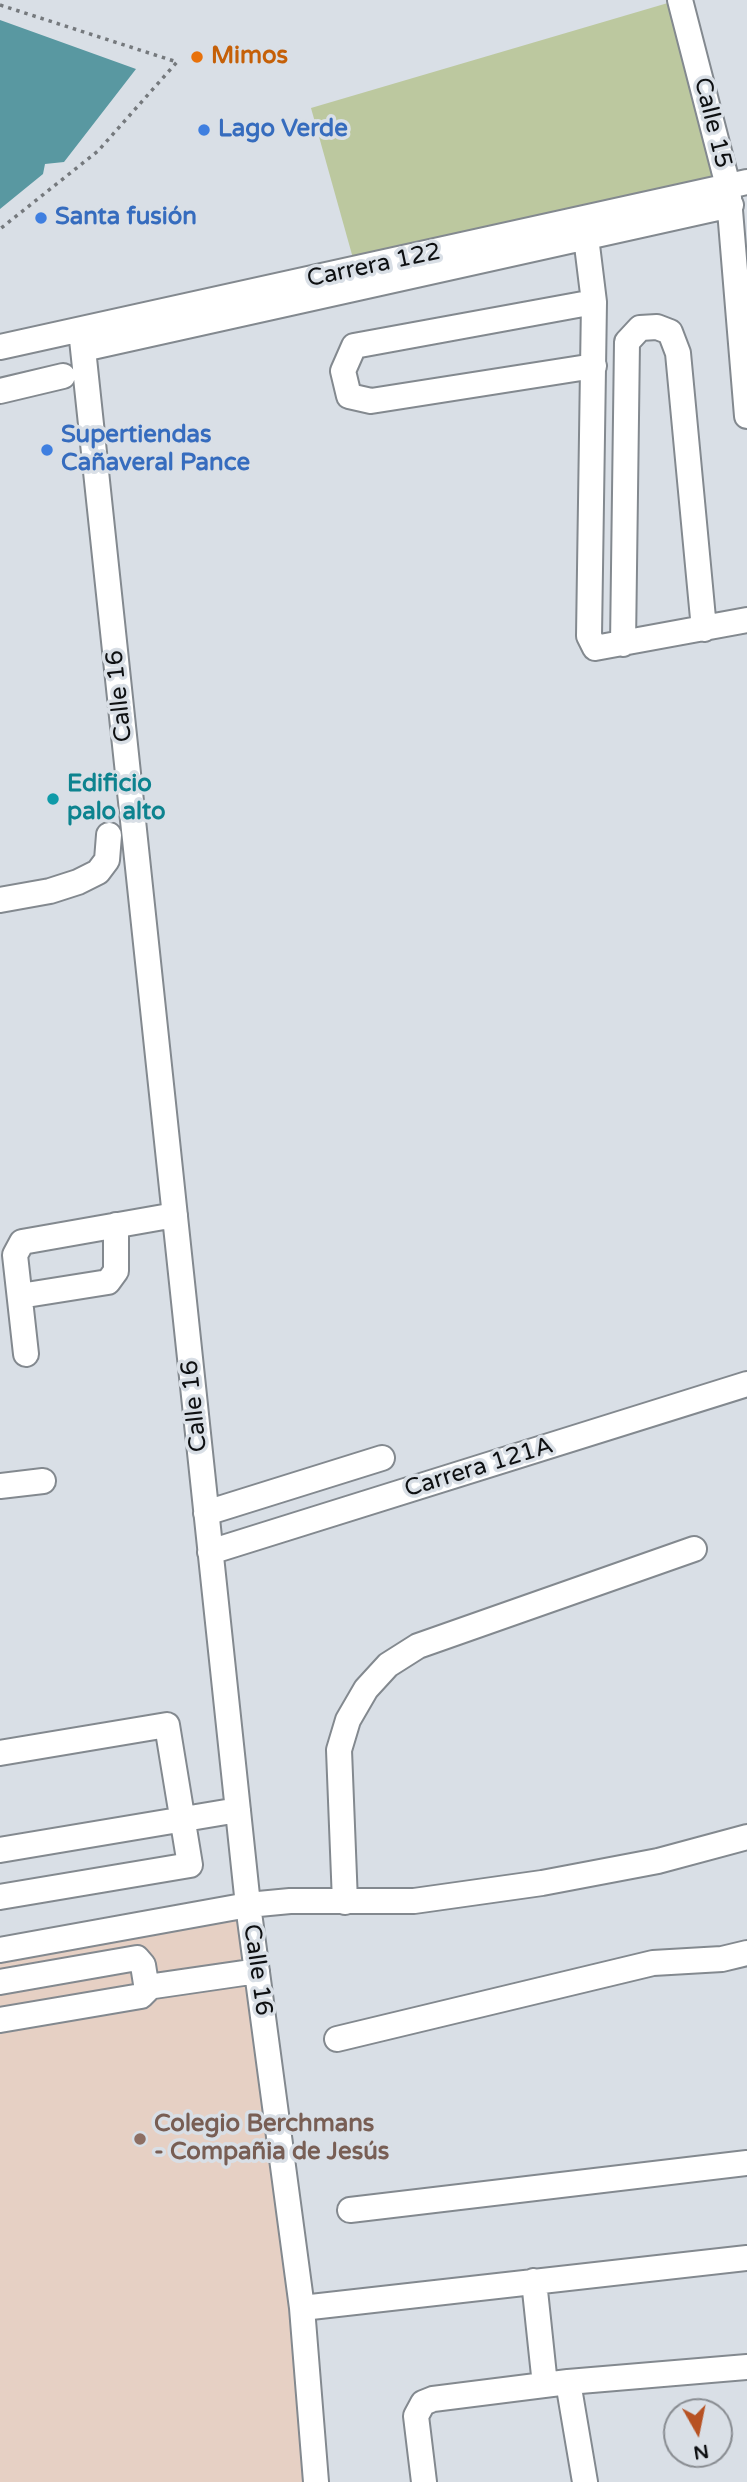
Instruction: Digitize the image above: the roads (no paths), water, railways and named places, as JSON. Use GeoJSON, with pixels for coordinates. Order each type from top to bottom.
{"type":"FeatureCollection","features":[{"type":"Feature","properties":{"kind":"street","name":"Calle 15"},"geometry":{"type":"LineString","coordinates":[[680,0],[735,191],[747,416]]}},
{"type":"Feature","properties":{"kind":"street","name":"Carrera 122"},"geometry":{"type":"LineString","coordinates":[[0,347],[82,339],[586,237],[735,191]]}},
{"type":"Feature","properties":{"kind":"street","name":"Carrera 122"},"geometry":{"type":"LineString","coordinates":[[82,339],[735,191]]}},
{"type":"Feature","properties":{"kind":"street"},"geometry":{"type":"LineString","coordinates":[[586,237],[594,302],[589,636],[596,648],[747,620]]}},
{"type":"Feature","properties":{"kind":"street"},"geometry":{"type":"LineString","coordinates":[[594,302],[354,346],[343,371],[349,396],[371,401],[594,366]]}},
{"type":"Feature","properties":{"kind":"street"},"geometry":{"type":"LineString","coordinates":[[623,644],[627,342],[640,328],[657,327],[670,332],[678,353],[704,629]]}},
{"type":"Feature","properties":{"kind":"street","name":"Calle 16"},"geometry":{"type":"LineString","coordinates":[[82,339],[248,1905],[302,2308],[316,2482]]}},
{"type":"Feature","properties":{"kind":"street"},"geometry":{"type":"LineString","coordinates":[[0,391],[63,376]]}},
{"type":"Feature","properties":{"kind":"street"},"geometry":{"type":"LineString","coordinates":[[0,900],[50,891],[98,872],[107,860],[110,835]]}},
{"type":"Feature","properties":{"kind":"street"},"geometry":{"type":"LineString","coordinates":[[26,1354],[15,1255],[22,1242],[175,1216]]}},
{"type":"Feature","properties":{"kind":"street"},"geometry":{"type":"LineString","coordinates":[[20,1296],[108,1282],[116,1271],[116,1225]]}},
{"type":"Feature","properties":{"kind":"street","name":"Carrera 121A"},"geometry":{"type":"LineString","coordinates":[[210,1552],[747,1384]]}},
{"type":"Feature","properties":{"kind":"street"},"geometry":{"type":"LineString","coordinates":[[206,1513],[382,1458]]}},
{"type":"Feature","properties":{"kind":"street"},"geometry":{"type":"LineString","coordinates":[[0,1486],[43,1482]]}},
{"type":"Feature","properties":{"kind":"street"},"geometry":{"type":"LineString","coordinates":[[345,1902],[339,1750],[348,1720],[366,1689],[388,1665],[418,1646],[694,1549]]}},
{"type":"Feature","properties":{"kind":"street"},"geometry":{"type":"LineString","coordinates":[[0,1753],[167,1726],[190,1865],[0,1897]]}},
{"type":"Feature","properties":{"kind":"street"},"geometry":{"type":"LineString","coordinates":[[0,1850],[238,1810]]}},
{"type":"Feature","properties":{"kind":"street"},"geometry":{"type":"LineString","coordinates":[[0,1950],[248,1905],[290,1901],[414,1901],[542,1883],[658,1861],[747,1837]]}},
{"type":"Feature","properties":{"kind":"street"},"geometry":{"type":"LineString","coordinates":[[337,2039],[653,1964],[722,1959],[747,1953]]}},
{"type":"Feature","properties":{"kind":"street"},"geometry":{"type":"LineString","coordinates":[[0,1982],[136,1958],[143,1965],[147,1987],[145,1994],[141,1996],[0,2020]]}},
{"type":"Feature","properties":{"kind":"street"},"geometry":{"type":"LineString","coordinates":[[147,1987],[257,1971]]}},
{"type":"Feature","properties":{"kind":"street"},"geometry":{"type":"LineString","coordinates":[[350,2210],[747,2163]]}},
{"type":"Feature","properties":{"kind":"street"},"geometry":{"type":"LineString","coordinates":[[302,2308],[747,2258]]}},
{"type":"Feature","properties":{"kind":"street"},"geometry":{"type":"LineString","coordinates":[[534,2281],[557,2383],[584,2482]]}},
{"type":"Feature","properties":{"kind":"street"},"geometry":{"type":"LineString","coordinates":[[424,2482],[415,2416],[423,2403],[433,2399],[557,2383],[747,2367]]}},
{"type":"Feature","properties":{"kind":"water"},"geometry":{"type":"Polygon","coordinates":[[[0,20],[136,69],[64,162],[45,164],[43,174],[0,209],[0,20]]]}},
{"type":"Feature","properties":{"kind":"place","name":"Mimos"},"geometry":{"type":"Point","coordinates":[197,57]}},
{"type":"Feature","properties":{"kind":"place","name":"Lago Verde"},"geometry":{"type":"Point","coordinates":[204,130]}},
{"type":"Feature","properties":{"kind":"place","name":"Santa fusión"},"geometry":{"type":"Point","coordinates":[41,218]}},
{"type":"Feature","properties":{"kind":"place","name":"Supertiendas Cañaveral Pance"},"geometry":{"type":"Point","coordinates":[47,450]}},
{"type":"Feature","properties":{"kind":"place","name":"Edificio palo alto"},"geometry":{"type":"Point","coordinates":[53,799]}},
{"type":"Feature","properties":{"kind":"place","name":"Colegio Berchmans - Compañia de Jesús"},"geometry":{"type":"Point","coordinates":[140,2139]}}]}
